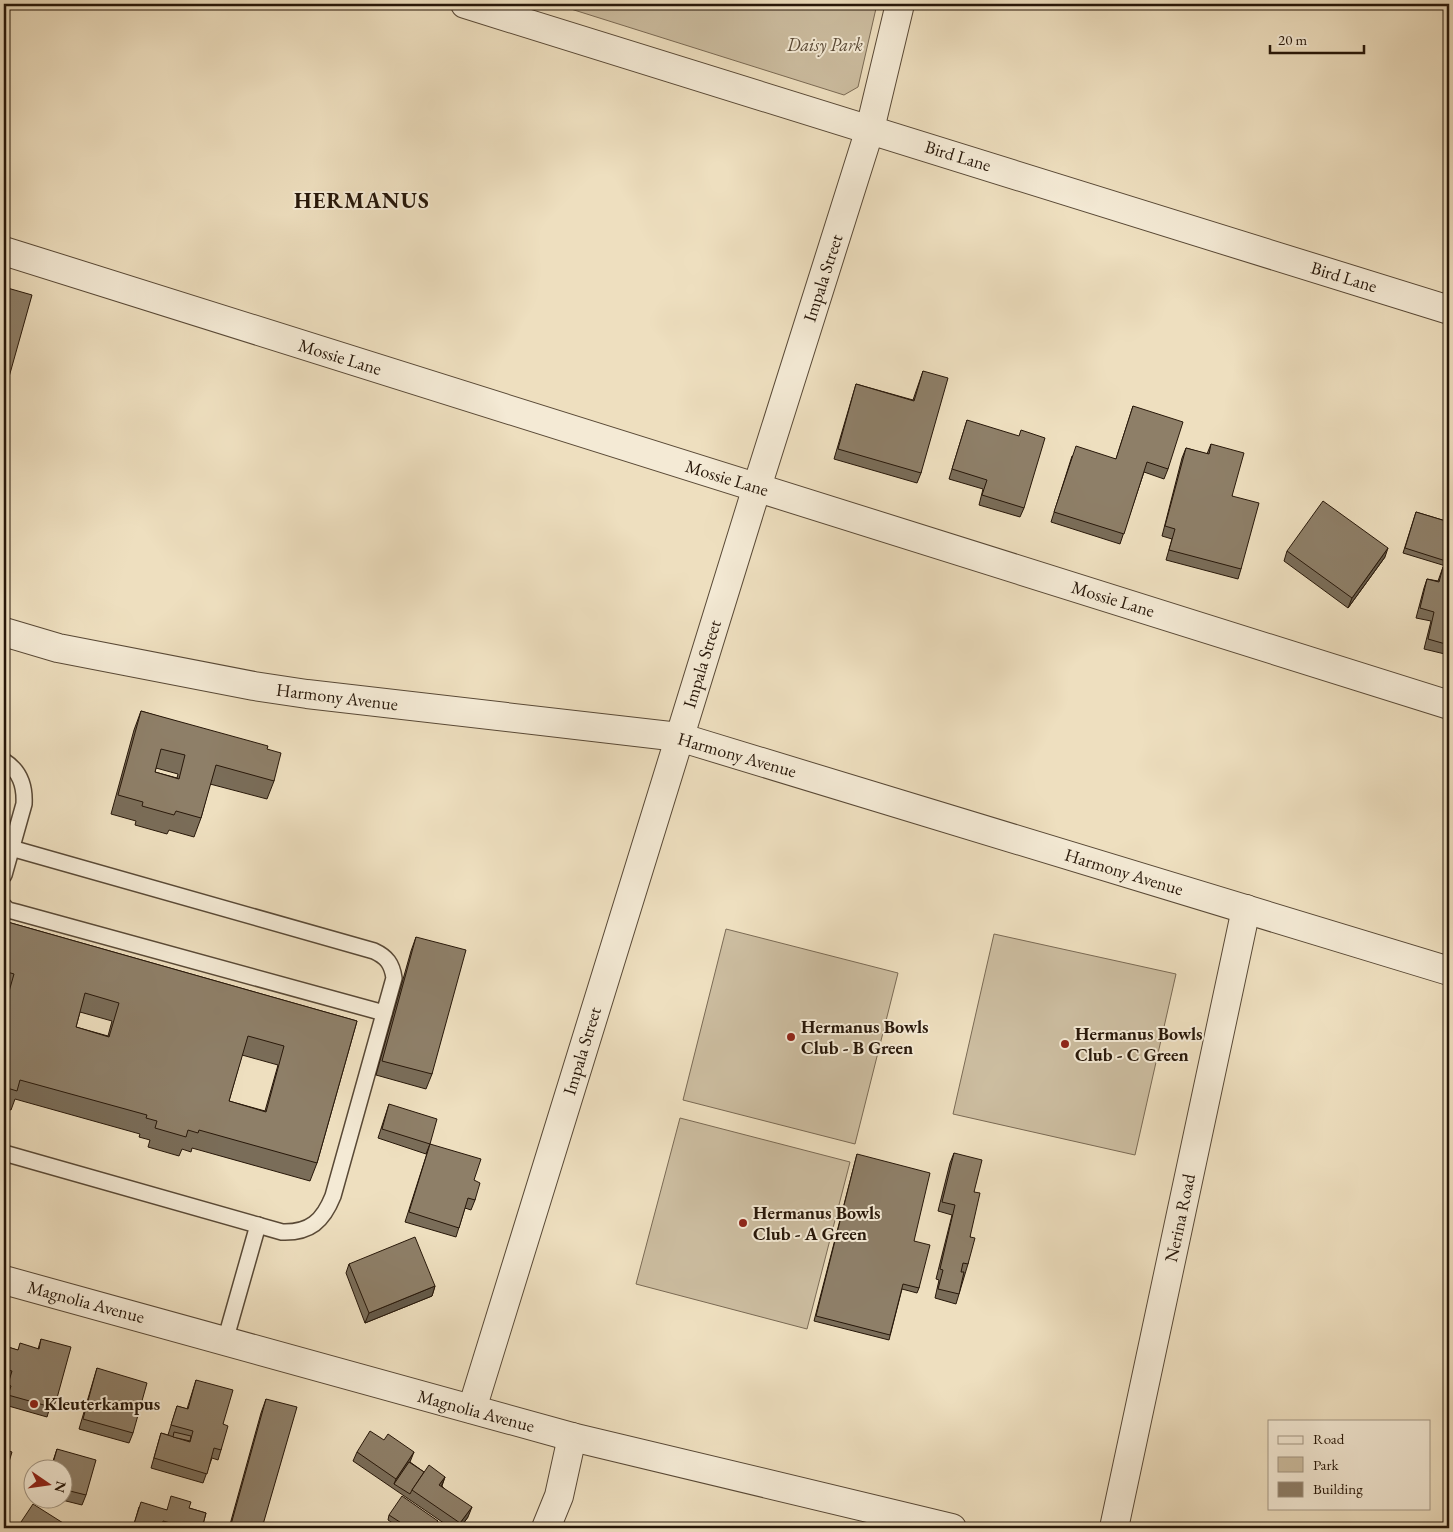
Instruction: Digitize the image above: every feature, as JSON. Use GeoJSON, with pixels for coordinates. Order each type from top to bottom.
{"type":"FeatureCollection","features":[{"type":"Feature","properties":{"kind":"street","name":"Bird Lane"},"geometry":{"type":"LineString","coordinates":[[465,4],[1449,310]]}},
{"type":"Feature","properties":{"kind":"street","name":"Impala Street"},"geometry":{"type":"LineString","coordinates":[[472,1410],[679,737],[870,129],[900,4]]}},
{"type":"Feature","properties":{"kind":"street","name":"Mossie Lane"},"geometry":{"type":"LineString","coordinates":[[4,251],[1449,704]]}},
{"type":"Feature","properties":{"kind":"street","name":"Harmony Avenue"},"geometry":{"type":"LineString","coordinates":[[4,632],[58,648],[254,686],[307,694],[679,737],[1449,970]]}},
{"type":"Feature","properties":{"kind":"street","name":"Nerina Road"},"geometry":{"type":"LineString","coordinates":[[1114,1528],[1246,909]]}},
{"type":"Feature","properties":{"kind":"street","name":"Magnolia Avenue"},"geometry":{"type":"LineString","coordinates":[[4,1280],[572,1437],[952,1528]]}},
{"type":"Feature","properties":{"kind":"street"},"geometry":{"type":"LineString","coordinates":[[546,1528],[559,1496],[572,1437]]}},
{"type":"Feature","properties":{"kind":"lane"},"geometry":{"type":"LineString","coordinates":[[4,761],[11,765],[18,774],[23,783],[24,793],[24,804],[4,875]]}},
{"type":"Feature","properties":{"kind":"lane"},"geometry":{"type":"LineString","coordinates":[[4,1153],[282,1232],[300,1231],[309,1227],[320,1220],[328,1209],[333,1196],[394,978],[390,963],[383,955],[374,951],[11,848]]}},
{"type":"Feature","properties":{"kind":"lane"},"geometry":{"type":"LineString","coordinates":[[4,906],[8,910],[384,1012]]}},
{"type":"Feature","properties":{"kind":"lane"},"geometry":{"type":"LineString","coordinates":[[225,1341],[258,1225]]}},
{"type":"Feature","properties":{"kind":"green space","name":"Daisy Park"},"geometry":{"type":"Polygon","coordinates":[[[555,4],[877,4],[858,87],[844,95],[555,4]]]}},
{"type":"Feature","properties":{"kind":"green space","name":"Hermanus Bowls Club - B Green"},"geometry":{"type":"Polygon","coordinates":[[[726,929],[898,973],[855,1144],[683,1100],[726,929]]]}},
{"type":"Feature","properties":{"kind":"green space","name":"Hermanus Bowls Club - C Green"},"geometry":{"type":"Polygon","coordinates":[[[994,934],[1176,974],[1135,1155],[953,1114],[994,934]]]}},
{"type":"Feature","properties":{"kind":"green space","name":"Hermanus Bowls Club - A Green"},"geometry":{"type":"Polygon","coordinates":[[[680,1118],[850,1162],[807,1329],[636,1284],[680,1118]]]}},
{"type":"Feature","properties":{"kind":"building"},"geometry":{"type":"Polygon","coordinates":[[[4,287],[32,295],[9,377],[4,376],[4,287]]]}},
{"type":"Feature","properties":{"kind":"building"},"geometry":{"type":"Polygon","coordinates":[[[923,371],[948,378],[921,473],[838,449],[856,384],[914,401],[923,371]]]}},
{"type":"Feature","properties":{"kind":"building"},"geometry":{"type":"Polygon","coordinates":[[[1133,406],[1183,422],[1168,469],[1147,462],[1124,534],[1054,512],[1076,446],[1116,459],[1133,406]]]}},
{"type":"Feature","properties":{"kind":"building"},"geometry":{"type":"Polygon","coordinates":[[[967,420],[1019,436],[1021,430],[1045,438],[1024,508],[982,495],[987,480],[952,469],[967,420]]]}},
{"type":"Feature","properties":{"kind":"building"},"geometry":{"type":"Polygon","coordinates":[[[1211,444],[1244,453],[1232,496],[1259,503],[1241,569],[1169,550],[1175,529],[1165,526],[1186,448],[1209,454],[1211,444]]]}},
{"type":"Feature","properties":{"kind":"building"},"geometry":{"type":"Polygon","coordinates":[[[1323,501],[1388,548],[1352,598],[1287,551],[1323,501]]]}},
{"type":"Feature","properties":{"kind":"building"},"geometry":{"type":"Polygon","coordinates":[[[1416,512],[1449,522],[1449,562],[1405,548],[1416,512]]]}},
{"type":"Feature","properties":{"kind":"building"},"geometry":{"type":"Polygon","coordinates":[[[1443,567],[1449,569],[1449,645],[1428,639],[1434,612],[1420,608],[1427,579],[1439,582],[1443,567]]]}},
{"type":"Feature","properties":{"kind":"building"},"geometry":{"type":"Polygon","coordinates":[[[141,711],[268,746],[267,749],[281,753],[274,781],[216,765],[201,818],[176,811],[174,815],[142,806],[143,802],[118,795],[141,711]],[[161,749],[155,772],[179,779],[185,755],[161,749]]]}},
{"type":"Feature","properties":{"kind":"building"},"geometry":{"type":"Polygon","coordinates":[[[4,921],[357,1021],[317,1163],[199,1130],[198,1133],[188,1130],[186,1137],[155,1128],[157,1121],[146,1118],[147,1115],[20,1080],[17,1091],[4,1087],[4,1009],[14,974],[4,971],[4,921]],[[85,993],[76,1027],[109,1037],[119,1003],[85,993]],[[248,1036],[229,1101],[266,1112],[284,1046],[248,1036]]]}},
{"type":"Feature","properties":{"kind":"building"},"geometry":{"type":"Polygon","coordinates":[[[416,937],[466,950],[432,1074],[382,1061],[416,937]]]}},
{"type":"Feature","properties":{"kind":"building"},"geometry":{"type":"Polygon","coordinates":[[[389,1104],[437,1119],[430,1144],[382,1129],[389,1104]]]}},
{"type":"Feature","properties":{"kind":"building"},"geometry":{"type":"Polygon","coordinates":[[[430,1144],[481,1159],[474,1180],[480,1183],[475,1200],[468,1198],[459,1228],[409,1212],[430,1144]]]}},
{"type":"Feature","properties":{"kind":"building"},"geometry":{"type":"Polygon","coordinates":[[[954,1153],[982,1160],[974,1192],[980,1193],[970,1237],[975,1238],[968,1264],[963,1263],[961,1272],[964,1272],[959,1294],[938,1289],[943,1270],[940,1269],[955,1205],[942,1202],[954,1153]]]}},
{"type":"Feature","properties":{"kind":"building"},"geometry":{"type":"Polygon","coordinates":[[[857,1154],[930,1173],[914,1241],[930,1245],[919,1288],[903,1284],[890,1335],[816,1316],[857,1154]]]}},
{"type":"Feature","properties":{"kind":"building"},"geometry":{"type":"Polygon","coordinates":[[[415,1237],[435,1286],[369,1313],[349,1264],[415,1237]]]}},
{"type":"Feature","properties":{"kind":"building"},"geometry":{"type":"Polygon","coordinates":[[[41,1339],[71,1347],[57,1398],[53,1398],[51,1407],[8,1395],[11,1386],[8,1384],[12,1371],[4,1369],[8,1347],[18,1350],[20,1343],[39,1349],[41,1339]]]}},
{"type":"Feature","properties":{"kind":"building"},"geometry":{"type":"Polygon","coordinates":[[[97,1368],[147,1383],[133,1433],[83,1419],[97,1368]]]}},
{"type":"Feature","properties":{"kind":"building"},"geometry":{"type":"Polygon","coordinates":[[[196,1380],[233,1390],[223,1424],[228,1426],[221,1450],[214,1448],[207,1474],[154,1458],[161,1433],[190,1442],[193,1431],[171,1425],[177,1406],[188,1409],[196,1380]]]}},
{"type":"Feature","properties":{"kind":"building"},"geometry":{"type":"Polygon","coordinates":[[[266,1399],[297,1407],[262,1528],[230,1528],[266,1399]]]}},
{"type":"Feature","properties":{"kind":"building"},"geometry":{"type":"Polygon","coordinates":[[[370,1431],[384,1440],[388,1434],[414,1452],[396,1479],[357,1452],[370,1431]]]}},
{"type":"Feature","properties":{"kind":"building"},"geometry":{"type":"Polygon","coordinates":[[[174,1432],[191,1436],[190,1441],[173,1437],[174,1432]]]}},
{"type":"Feature","properties":{"kind":"building"},"geometry":{"type":"Polygon","coordinates":[[[4,1449],[12,1452],[4,1478],[4,1449]]]}},
{"type":"Feature","properties":{"kind":"building"},"geometry":{"type":"Polygon","coordinates":[[[57,1449],[96,1460],[86,1495],[72,1492],[72,1460],[54,1460],[57,1449]]]}},
{"type":"Feature","properties":{"kind":"building"},"geometry":{"type":"Polygon","coordinates":[[[409,1462],[424,1472],[410,1494],[394,1484],[409,1462]]]}},
{"type":"Feature","properties":{"kind":"building"},"geometry":{"type":"Polygon","coordinates":[[[429,1465],[445,1477],[439,1485],[472,1507],[460,1523],[412,1490],[429,1465]]]}},
{"type":"Feature","properties":{"kind":"building"},"geometry":{"type":"Polygon","coordinates":[[[171,1496],[191,1502],[189,1508],[206,1513],[202,1528],[191,1525],[189,1528],[163,1521],[162,1528],[133,1527],[141,1502],[167,1510],[171,1496]]]}},
{"type":"Feature","properties":{"kind":"building"},"geometry":{"type":"Polygon","coordinates":[[[402,1496],[438,1521],[433,1528],[409,1528],[389,1515],[402,1496]]]}},
{"type":"Feature","properties":{"kind":"building"},"geometry":{"type":"Polygon","coordinates":[[[29,1510],[42,1510],[71,1528],[17,1528],[29,1510]]]}},
{"type":"Feature","properties":{"kind":"place","name":"Hermanus Bowls Club - B Green"},"geometry":{"type":"Point","coordinates":[791,1037]}},
{"type":"Feature","properties":{"kind":"place","name":"Hermanus Bowls Club - C Green"},"geometry":{"type":"Point","coordinates":[1065,1044]}},
{"type":"Feature","properties":{"kind":"place","name":"Hermanus Bowls Club - A Green"},"geometry":{"type":"Point","coordinates":[743,1223]}},
{"type":"Feature","properties":{"kind":"place","name":"Kleuterkampus"},"geometry":{"type":"Point","coordinates":[34,1404]}},
{"type":"Feature","properties":{"kind":"district","name":"HERMANUS"},"geometry":{"type":"Point","coordinates":[362,200]}}]}
